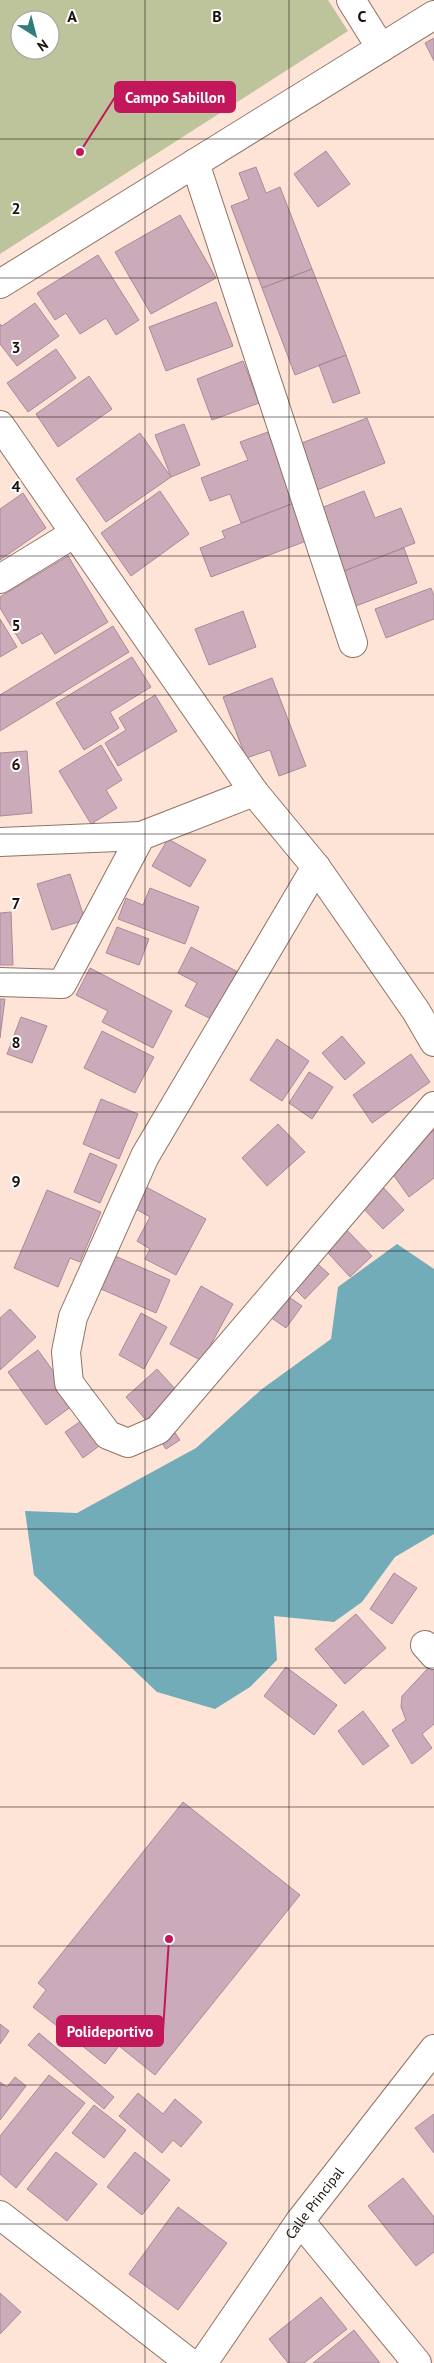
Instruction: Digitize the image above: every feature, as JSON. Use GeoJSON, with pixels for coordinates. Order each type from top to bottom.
{"type":"FeatureCollection","features":[{"type":"Feature","properties":{"kind":"street"},"geometry":{"type":"LineString","coordinates":[[351,0],[381,48]]}},
{"type":"Feature","properties":{"kind":"street"},"geometry":{"type":"LineString","coordinates":[[0,284],[434,16]]}},
{"type":"Feature","properties":{"kind":"street"},"geometry":{"type":"LineString","coordinates":[[195,163],[353,643]]}},
{"type":"Feature","properties":{"kind":"street"},"geometry":{"type":"LineString","coordinates":[[0,425],[254,792],[316,867],[416,1011],[434,1042]]}},
{"type":"Feature","properties":{"kind":"street"},"geometry":{"type":"LineString","coordinates":[[0,579],[74,532]]}},
{"type":"Feature","properties":{"kind":"street"},"geometry":{"type":"LineString","coordinates":[[0,842],[141,836],[254,792]]}},
{"type":"Feature","properties":{"kind":"street"},"geometry":{"type":"LineString","coordinates":[[0,982],[62,984],[141,836]]}},
{"type":"Feature","properties":{"kind":"street"},"geometry":{"type":"LineString","coordinates":[[316,867],[145,1156],[73,1317],[66,1352],[69,1383],[108,1435],[128,1443],[158,1430],[434,1106]]}},
{"type":"Feature","properties":{"kind":"street","name":"Calle Principal"},"geometry":{"type":"LineString","coordinates":[[203,2363],[300,2221],[434,2048]]}},
{"type":"Feature","properties":{"kind":"street"},"geometry":{"type":"LineString","coordinates":[[0,2215],[190,2363]]}},
{"type":"Feature","properties":{"kind":"street"},"geometry":{"type":"LineString","coordinates":[[300,2221],[417,2363]]}},
{"type":"Feature","properties":{"kind":"green space"},"geometry":{"type":"Polygon","coordinates":[[[0,0],[328,0],[348,31],[0,254],[0,0]]]}},
{"type":"Feature","properties":{"kind":"water"},"geometry":{"type":"Polygon","coordinates":[[[397,1244],[434,1269],[434,1534],[395,1557],[362,1602],[334,1622],[274,1616],[277,1660],[250,1687],[215,1709],[157,1692],[34,1575],[25,1511],[77,1513],[196,1448],[262,1389],[331,1339],[338,1287],[397,1244]]]}},
{"type":"Feature","properties":{"kind":"building"},"geometry":{"type":"Polygon","coordinates":[[[434,38],[434,61],[425,43],[434,38]]]}},
{"type":"Feature","properties":{"kind":"building"},"geometry":{"type":"Polygon","coordinates":[[[326,151],[350,184],[318,207],[294,174],[326,151]]]}},
{"type":"Feature","properties":{"kind":"building"},"geometry":{"type":"Polygon","coordinates":[[[256,167],[266,193],[280,187],[312,269],[262,288],[231,206],[249,199],[239,173],[256,167]]]}},
{"type":"Feature","properties":{"kind":"building"},"geometry":{"type":"Polygon","coordinates":[[[180,215],[216,278],[151,314],[115,252],[180,215]]]}},
{"type":"Feature","properties":{"kind":"building"},"geometry":{"type":"Polygon","coordinates":[[[98,255],[139,320],[116,335],[106,318],[80,334],[66,313],[55,320],[37,293],[98,255]]]}},
{"type":"Feature","properties":{"kind":"building"},"geometry":{"type":"Polygon","coordinates":[[[312,269],[346,355],[295,375],[262,288],[312,269]]]}},
{"type":"Feature","properties":{"kind":"building"},"geometry":{"type":"Polygon","coordinates":[[[216,302],[233,346],[166,371],[149,327],[216,302]]]}},
{"type":"Feature","properties":{"kind":"building"},"geometry":{"type":"Polygon","coordinates":[[[35,303],[59,336],[17,366],[0,344],[0,324],[2,326],[35,303]]]}},
{"type":"Feature","properties":{"kind":"building"},"geometry":{"type":"Polygon","coordinates":[[[56,349],[76,378],[28,412],[7,383],[56,349]]]}},
{"type":"Feature","properties":{"kind":"building"},"geometry":{"type":"Polygon","coordinates":[[[346,355],[360,393],[333,403],[319,365],[346,355]]]}},
{"type":"Feature","properties":{"kind":"building"},"geometry":{"type":"Polygon","coordinates":[[[243,361],[259,403],[212,420],[197,379],[243,361]]]}},
{"type":"Feature","properties":{"kind":"building"},"geometry":{"type":"Polygon","coordinates":[[[89,376],[112,409],[58,447],[36,414],[89,376]]]}},
{"type":"Feature","properties":{"kind":"building"},"geometry":{"type":"Polygon","coordinates":[[[367,418],[385,463],[312,492],[294,446],[367,418]]]}},
{"type":"Feature","properties":{"kind":"building"},"geometry":{"type":"Polygon","coordinates":[[[184,424],[200,465],[171,477],[155,435],[184,424]]]}},
{"type":"Feature","properties":{"kind":"building"},"geometry":{"type":"Polygon","coordinates":[[[268,432],[294,503],[241,523],[230,494],[210,501],[201,478],[248,460],[240,442],[268,432]]]}},
{"type":"Feature","properties":{"kind":"building"},"geometry":{"type":"Polygon","coordinates":[[[140,433],[171,477],[106,522],[76,479],[140,433]]]}},
{"type":"Feature","properties":{"kind":"building"},"geometry":{"type":"Polygon","coordinates":[[[160,491],[189,534],[131,576],[101,533],[160,491]]]}},
{"type":"Feature","properties":{"kind":"building"},"geometry":{"type":"Polygon","coordinates":[[[364,491],[375,518],[401,508],[415,543],[339,573],[316,510],[364,491]]]}},
{"type":"Feature","properties":{"kind":"building"},"geometry":{"type":"Polygon","coordinates":[[[23,493],[46,528],[0,560],[0,509],[23,493]]]}},
{"type":"Feature","properties":{"kind":"building"},"geometry":{"type":"Polygon","coordinates":[[[294,503],[309,540],[211,577],[200,548],[225,538],[222,531],[294,503]]]}},
{"type":"Feature","properties":{"kind":"building"},"geometry":{"type":"Polygon","coordinates":[[[404,548],[417,583],[353,607],[339,573],[404,548]]]}},
{"type":"Feature","properties":{"kind":"building"},"geometry":{"type":"Polygon","coordinates":[[[68,556],[108,622],[55,654],[42,633],[22,644],[0,608],[0,597],[68,556]]]}},
{"type":"Feature","properties":{"kind":"building"},"geometry":{"type":"Polygon","coordinates":[[[431,588],[434,596],[434,619],[386,638],[375,609],[431,588]]]}},
{"type":"Feature","properties":{"kind":"building"},"geometry":{"type":"Polygon","coordinates":[[[243,611],[256,647],[209,665],[195,629],[243,611]]]}},
{"type":"Feature","properties":{"kind":"building"},"geometry":{"type":"Polygon","coordinates":[[[0,619],[17,647],[0,657],[0,619]]]}},
{"type":"Feature","properties":{"kind":"building"},"geometry":{"type":"Polygon","coordinates":[[[113,626],[129,652],[0,731],[0,695],[113,626]]]}},
{"type":"Feature","properties":{"kind":"building"},"geometry":{"type":"Polygon","coordinates":[[[132,657],[151,687],[110,712],[119,728],[84,750],[56,703],[132,657]]]}},
{"type":"Feature","properties":{"kind":"building"},"geometry":{"type":"Polygon","coordinates":[[[272,678],[306,766],[279,776],[270,750],[246,758],[223,697],[272,678]]]}},
{"type":"Feature","properties":{"kind":"building"},"geometry":{"type":"Polygon","coordinates":[[[155,695],[177,731],[118,766],[105,743],[126,730],[119,718],[155,695]]]}},
{"type":"Feature","properties":{"kind":"building"},"geometry":{"type":"Polygon","coordinates":[[[101,745],[122,780],[106,790],[117,808],[91,824],[59,771],[101,745]]]}},
{"type":"Feature","properties":{"kind":"building"},"geometry":{"type":"Polygon","coordinates":[[[27,751],[32,813],[0,816],[0,753],[27,751]]]}},
{"type":"Feature","properties":{"kind":"building"},"geometry":{"type":"Polygon","coordinates":[[[168,839],[206,860],[190,887],[152,866],[168,839]]]}},
{"type":"Feature","properties":{"kind":"building"},"geometry":{"type":"Polygon","coordinates":[[[70,874],[85,920],[52,930],[37,884],[70,874]]]}},
{"type":"Feature","properties":{"kind":"building"},"geometry":{"type":"Polygon","coordinates":[[[150,888],[199,907],[185,944],[118,919],[126,898],[143,905],[150,888]]]}},
{"type":"Feature","properties":{"kind":"building"},"geometry":{"type":"Polygon","coordinates":[[[11,912],[13,965],[0,965],[0,913],[11,912]]]}},
{"type":"Feature","properties":{"kind":"building"},"geometry":{"type":"Polygon","coordinates":[[[117,927],[149,939],[139,965],[106,953],[117,927]]]}},
{"type":"Feature","properties":{"kind":"building"},"geometry":{"type":"Polygon","coordinates":[[[191,947],[238,972],[213,1020],[185,1006],[197,983],[178,973],[191,947]]]}},
{"type":"Feature","properties":{"kind":"building"},"geometry":{"type":"Polygon","coordinates":[[[90,968],[172,1011],[153,1048],[102,1022],[108,1011],[76,995],[90,968]]]}},
{"type":"Feature","properties":{"kind":"building"},"geometry":{"type":"Polygon","coordinates":[[[0,999],[5,999],[0,1038],[0,999]]]}},
{"type":"Feature","properties":{"kind":"building"},"geometry":{"type":"Polygon","coordinates":[[[21,1017],[47,1026],[32,1063],[7,1054],[21,1017]]]}},
{"type":"Feature","properties":{"kind":"building"},"geometry":{"type":"Polygon","coordinates":[[[102,1031],[154,1057],[135,1093],[84,1068],[102,1031]]]}},
{"type":"Feature","properties":{"kind":"building"},"geometry":{"type":"Polygon","coordinates":[[[342,1036],[365,1063],[345,1080],[322,1053],[342,1036]]]}},
{"type":"Feature","properties":{"kind":"building"},"geometry":{"type":"Polygon","coordinates":[[[277,1039],[309,1061],[282,1101],[250,1080],[277,1039]]]}},
{"type":"Feature","properties":{"kind":"building"},"geometry":{"type":"Polygon","coordinates":[[[411,1054],[430,1082],[372,1123],[353,1095],[411,1054]]]}},
{"type":"Feature","properties":{"kind":"building"},"geometry":{"type":"Polygon","coordinates":[[[309,1072],[333,1087],[312,1119],[289,1103],[309,1072]]]}},
{"type":"Feature","properties":{"kind":"building"},"geometry":{"type":"Polygon","coordinates":[[[101,1099],[138,1114],[119,1159],[83,1144],[101,1099]]]}},
{"type":"Feature","properties":{"kind":"building"},"geometry":{"type":"Polygon","coordinates":[[[278,1124],[305,1152],[267,1186],[242,1158],[278,1124]]]}},
{"type":"Feature","properties":{"kind":"building"},"geometry":{"type":"Polygon","coordinates":[[[434,1130],[434,1178],[409,1197],[387,1166],[434,1130]]]}},
{"type":"Feature","properties":{"kind":"building"},"geometry":{"type":"Polygon","coordinates":[[[90,1153],[117,1165],[100,1203],[74,1192],[90,1153]]]}},
{"type":"Feature","properties":{"kind":"building"},"geometry":{"type":"Polygon","coordinates":[[[381,1185],[404,1210],[383,1229],[359,1204],[381,1185]]]}},
{"type":"Feature","properties":{"kind":"building"},"geometry":{"type":"Polygon","coordinates":[[[146,1187],[206,1219],[176,1275],[145,1259],[150,1249],[137,1241],[150,1217],[134,1208],[146,1187]]]}},
{"type":"Feature","properties":{"kind":"building"},"geometry":{"type":"Polygon","coordinates":[[[47,1190],[101,1212],[80,1262],[70,1258],[58,1287],[14,1268],[47,1190]]]}},
{"type":"Feature","properties":{"kind":"building"},"geometry":{"type":"Polygon","coordinates":[[[341,1224],[372,1256],[350,1277],[320,1244],[341,1224]]]}},
{"type":"Feature","properties":{"kind":"building"},"geometry":{"type":"Polygon","coordinates":[[[115,1256],[170,1280],[156,1313],[101,1289],[115,1256]]]}},
{"type":"Feature","properties":{"kind":"building"},"geometry":{"type":"Polygon","coordinates":[[[310,1257],[329,1274],[305,1299],[287,1281],[310,1257]]]}},
{"type":"Feature","properties":{"kind":"building"},"geometry":{"type":"Polygon","coordinates":[[[201,1286],[233,1304],[202,1361],[170,1344],[201,1286]]]}},
{"type":"Feature","properties":{"kind":"building"},"geometry":{"type":"Polygon","coordinates":[[[279,1290],[302,1306],[286,1328],[263,1312],[279,1290]]]}},
{"type":"Feature","properties":{"kind":"building"},"geometry":{"type":"Polygon","coordinates":[[[10,1309],[36,1337],[0,1370],[0,1318],[10,1309]]]}},
{"type":"Feature","properties":{"kind":"building"},"geometry":{"type":"Polygon","coordinates":[[[141,1313],[167,1327],[144,1369],[119,1355],[141,1313]]]}},
{"type":"Feature","properties":{"kind":"building"},"geometry":{"type":"Polygon","coordinates":[[[38,1350],[76,1403],[46,1425],[8,1372],[38,1350]]]}},
{"type":"Feature","properties":{"kind":"building"},"geometry":{"type":"Polygon","coordinates":[[[157,1369],[178,1392],[146,1420],[126,1397],[157,1369]]]}},
{"type":"Feature","properties":{"kind":"building"},"geometry":{"type":"Polygon","coordinates":[[[81,1421],[99,1446],[83,1458],[65,1432],[81,1421]]]}},
{"type":"Feature","properties":{"kind":"building"},"geometry":{"type":"Polygon","coordinates":[[[171,1427],[180,1440],[166,1449],[157,1436],[171,1427]]]}},
{"type":"Feature","properties":{"kind":"building"},"geometry":{"type":"Polygon","coordinates":[[[394,1573],[417,1588],[392,1624],[370,1609],[394,1573]]]}},
{"type":"Feature","properties":{"kind":"building"},"geometry":{"type":"Polygon","coordinates":[[[356,1614],[386,1648],[345,1684],[315,1649],[356,1614]]]}},
{"type":"Feature","properties":{"kind":"building"},"geometry":{"type":"Polygon","coordinates":[[[430,1666],[434,1670],[434,1724],[422,1734],[432,1748],[412,1764],[392,1730],[406,1720],[401,1707],[402,1696],[430,1666]]]}},
{"type":"Feature","properties":{"kind":"building"},"geometry":{"type":"Polygon","coordinates":[[[286,1667],[337,1705],[314,1735],[264,1696],[286,1667]]]}},
{"type":"Feature","properties":{"kind":"building"},"geometry":{"type":"Polygon","coordinates":[[[363,1711],[389,1746],[363,1765],[338,1731],[363,1711]]]}},
{"type":"Feature","properties":{"kind":"building"},"geometry":{"type":"Polygon","coordinates":[[[183,1802],[300,1895],[155,2075],[119,2046],[105,2064],[33,2007],[46,1990],[38,1983],[183,1802]]]}},
{"type":"Feature","properties":{"kind":"building"},"geometry":{"type":"Polygon","coordinates":[[[0,2024],[9,2031],[0,2044],[0,2024]]]}},
{"type":"Feature","properties":{"kind":"building"},"geometry":{"type":"Polygon","coordinates":[[[39,2033],[114,2097],[104,2109],[28,2045],[39,2033]]]}},
{"type":"Feature","properties":{"kind":"building"},"geometry":{"type":"Polygon","coordinates":[[[49,2075],[85,2103],[16,2188],[0,2174],[0,2136],[49,2075]]]}},
{"type":"Feature","properties":{"kind":"building"},"geometry":{"type":"Polygon","coordinates":[[[15,2077],[26,2086],[0,2120],[0,2082],[7,2087],[15,2077]]]}},
{"type":"Feature","properties":{"kind":"building"},"geometry":{"type":"Polygon","coordinates":[[[138,2093],[163,2114],[175,2099],[202,2122],[181,2147],[173,2140],[162,2153],[119,2116],[138,2093]]]}},
{"type":"Feature","properties":{"kind":"building"},"geometry":{"type":"Polygon","coordinates":[[[94,2105],[126,2130],[104,2158],[72,2133],[94,2105]]]}},
{"type":"Feature","properties":{"kind":"building"},"geometry":{"type":"Polygon","coordinates":[[[434,2114],[434,2153],[415,2128],[434,2114]]]}},
{"type":"Feature","properties":{"kind":"building"},"geometry":{"type":"Polygon","coordinates":[[[56,2152],[97,2184],[67,2221],[27,2189],[56,2152]]]}},
{"type":"Feature","properties":{"kind":"building"},"geometry":{"type":"Polygon","coordinates":[[[135,2152],[170,2180],[142,2215],[107,2187],[135,2152]]]}},
{"type":"Feature","properties":{"kind":"building"},"geometry":{"type":"Polygon","coordinates":[[[403,2178],[434,2217],[434,2252],[416,2266],[368,2206],[403,2178]]]}},
{"type":"Feature","properties":{"kind":"building"},"geometry":{"type":"Polygon","coordinates":[[[178,2207],[227,2243],[178,2310],[129,2274],[178,2207]]]}},
{"type":"Feature","properties":{"kind":"building"},"geometry":{"type":"Polygon","coordinates":[[[0,2293],[21,2312],[0,2334],[0,2293]]]}},
{"type":"Feature","properties":{"kind":"building"},"geometry":{"type":"Polygon","coordinates":[[[321,2297],[347,2329],[304,2363],[288,2363],[269,2339],[321,2297]]]}},
{"type":"Feature","properties":{"kind":"building"},"geometry":{"type":"Polygon","coordinates":[[[354,2330],[380,2363],[313,2363],[354,2330]]]}},
{"type":"Feature","properties":{"kind":"place","name":"Campo Sabillon"},"geometry":{"type":"Point","coordinates":[80,152]}},
{"type":"Feature","properties":{"kind":"place","name":"Polideportivo"},"geometry":{"type":"Point","coordinates":[169,1939]}}]}
